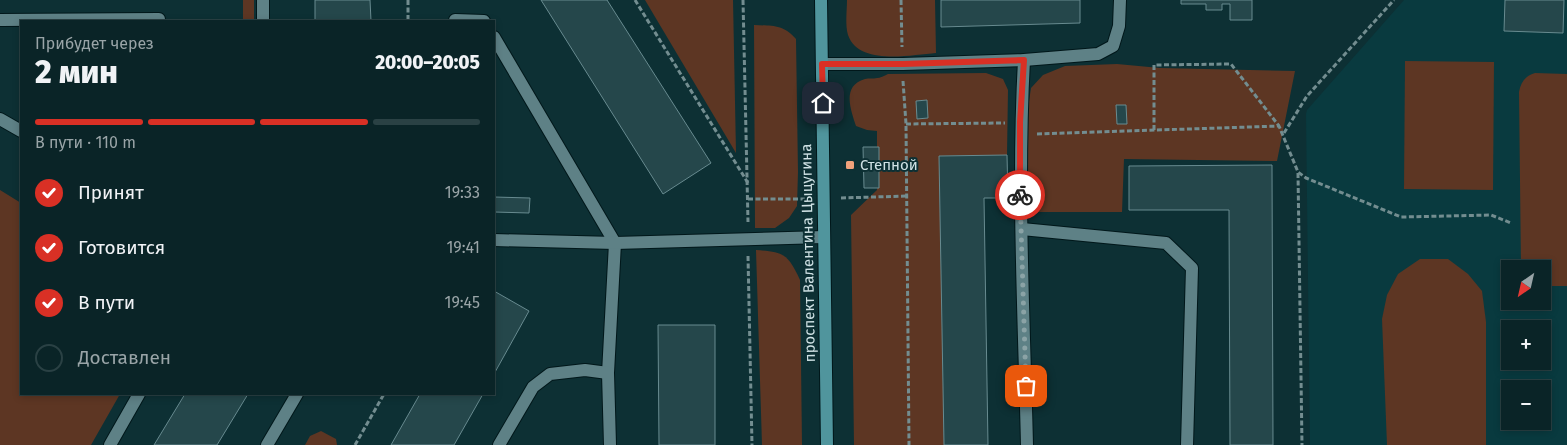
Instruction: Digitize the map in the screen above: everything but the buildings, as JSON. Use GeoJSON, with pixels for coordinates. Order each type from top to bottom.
{"type":"FeatureCollection","features":[{"type":"Feature","properties":{"kind":"main road","name":"проспект Валентина Цыцугина"},"geometry":{"type":"LineString","coordinates":[[821,0],[827,445]]}},
{"type":"Feature","properties":{"kind":"lane"},"geometry":{"type":"LineString","coordinates":[[263,0],[263,20]]}},
{"type":"Feature","properties":{"kind":"lane"},"geometry":{"type":"LineString","coordinates":[[822,64],[903,64],[1024,60],[1098,54],[1113,46],[1119,26],[1120,0]]}},
{"type":"Feature","properties":{"kind":"lane"},"geometry":{"type":"LineString","coordinates":[[0,20],[159,18],[159,20]]}},
{"type":"Feature","properties":{"kind":"lane"},"geometry":{"type":"LineString","coordinates":[[495,39],[615,243],[608,373],[610,445]]}},
{"type":"Feature","properties":{"kind":"lane"},"geometry":{"type":"LineString","coordinates":[[1024,60],[1020,122],[1027,445]]}},
{"type":"Feature","properties":{"kind":"lane"},"geometry":{"type":"LineString","coordinates":[[0,119],[20,130]]}},
{"type":"Feature","properties":{"kind":"lane"},"geometry":{"type":"LineString","coordinates":[[1022,229],[1166,243],[1192,268],[1187,445]]}},
{"type":"Feature","properties":{"kind":"lane"},"geometry":{"type":"LineString","coordinates":[[495,240],[615,243],[824,237]]}},
{"type":"Feature","properties":{"kind":"lane"},"geometry":{"type":"LineString","coordinates":[[499,445],[532,387],[550,374],[585,370],[608,373]]}},
{"type":"Feature","properties":{"kind":"lane"},"geometry":{"type":"LineString","coordinates":[[110,445],[138,395]]}},
{"type":"Feature","properties":{"kind":"lane"},"geometry":{"type":"LineString","coordinates":[[268,445],[296,395]]}},
{"type":"Feature","properties":{"kind":"path"},"geometry":{"type":"LineString","coordinates":[[408,0],[408,20]]}},
{"type":"Feature","properties":{"kind":"path"},"geometry":{"type":"LineString","coordinates":[[635,0],[748,183]]}},
{"type":"Feature","properties":{"kind":"path"},"geometry":{"type":"LineString","coordinates":[[901,0],[906,124],[909,445]]}},
{"type":"Feature","properties":{"kind":"path"},"geometry":{"type":"LineString","coordinates":[[1284,133],[1307,96],[1394,0]]}},
{"type":"Feature","properties":{"kind":"path"},"geometry":{"type":"LineString","coordinates":[[1154,130],[1154,65],[1231,64],[1284,133],[1298,172],[1302,445]]}},
{"type":"Feature","properties":{"kind":"path"},"geometry":{"type":"LineString","coordinates":[[906,124],[1020,122],[1036,134],[1279,126]]}},
{"type":"Feature","properties":{"kind":"path"},"geometry":{"type":"LineString","coordinates":[[1298,172],[1306,178],[1401,217],[1491,215],[1512,223]]}},
{"type":"Feature","properties":{"kind":"path"},"geometry":{"type":"LineString","coordinates":[[355,445],[383,395]]}},
{"type":"Feature","properties":{"kind":"shaded area"},"geometry":{"type":"Polygon","coordinates":[[[243,0],[254,0],[254,20],[243,20],[243,0]]]}},
{"type":"Feature","properties":{"kind":"shaded area"},"geometry":{"type":"Polygon","coordinates":[[[645,0],[733,0],[736,153],[645,0]]]}},
{"type":"Feature","properties":{"kind":"shaded area"},"geometry":{"type":"Polygon","coordinates":[[[847,0],[935,0],[936,53],[886,56],[874,55],[863,51],[854,45],[848,35],[846,22],[847,0]]]}},
{"type":"Feature","properties":{"kind":"shaded area"},"geometry":{"type":"Polygon","coordinates":[[[1404,0],[1567,0],[1567,445],[1310,445],[1307,110],[1404,0]]]}},
{"type":"Feature","properties":{"kind":"shaded area"},"geometry":{"type":"Polygon","coordinates":[[[754,25],[782,28],[796,39],[797,206],[789,218],[775,228],[755,228],[754,25]]]}},
{"type":"Feature","properties":{"kind":"shaded area"},"geometry":{"type":"Polygon","coordinates":[[[1405,61],[1494,62],[1493,190],[1404,189],[1405,61]]]}},
{"type":"Feature","properties":{"kind":"shaded area"},"geometry":{"type":"Polygon","coordinates":[[[1117,64],[1160,68],[1295,71],[1277,161],[1124,159],[1122,212],[1027,212],[1027,114],[1031,88],[1043,75],[1065,66],[1117,64]]]}},
{"type":"Feature","properties":{"kind":"shaded area"},"geometry":{"type":"Polygon","coordinates":[[[986,73],[1003,79],[1008,90],[1007,155],[939,156],[944,445],[854,445],[851,215],[877,190],[877,131],[856,126],[850,106],[850,93],[858,82],[865,79],[879,78],[888,74],[986,73]]]}},
{"type":"Feature","properties":{"kind":"shaded area"},"geometry":{"type":"Polygon","coordinates":[[[1535,73],[1567,74],[1567,286],[1551,286],[1551,260],[1521,260],[1519,92],[1524,80],[1535,73]]]}},
{"type":"Feature","properties":{"kind":"shaded area"},"geometry":{"type":"Polygon","coordinates":[[[0,190],[20,202],[20,395],[119,395],[91,445],[0,445],[0,190]]]}},
{"type":"Feature","properties":{"kind":"shaded area"},"geometry":{"type":"Polygon","coordinates":[[[756,250],[773,252],[784,256],[792,265],[800,280],[802,445],[762,445],[756,250]]]}},
{"type":"Feature","properties":{"kind":"shaded area"},"geometry":{"type":"Polygon","coordinates":[[[1420,259],[1448,259],[1468,274],[1482,291],[1486,322],[1486,445],[1387,445],[1382,319],[1387,295],[1398,274],[1420,259]]]}},
{"type":"Feature","properties":{"kind":"shaded area"},"geometry":{"type":"Polygon","coordinates":[[[321,431],[336,439],[337,445],[305,445],[310,436],[321,431]]]}},
{"type":"Feature","properties":{"kind":"way so far"},"geometry":{"type":"LineString","coordinates":[[1020,195],[1026,386]]}},
{"type":"Feature","properties":{"kind":"place","name":"Степной"},"geometry":{"type":"Point","coordinates":[850,165]}},
{"type":"Feature","properties":{"kind":"route"},"geometry":{"type":"LineString","coordinates":[[823,103],[822,64],[903,64],[1024,60],[1020,122],[1020,195]]}}]}
